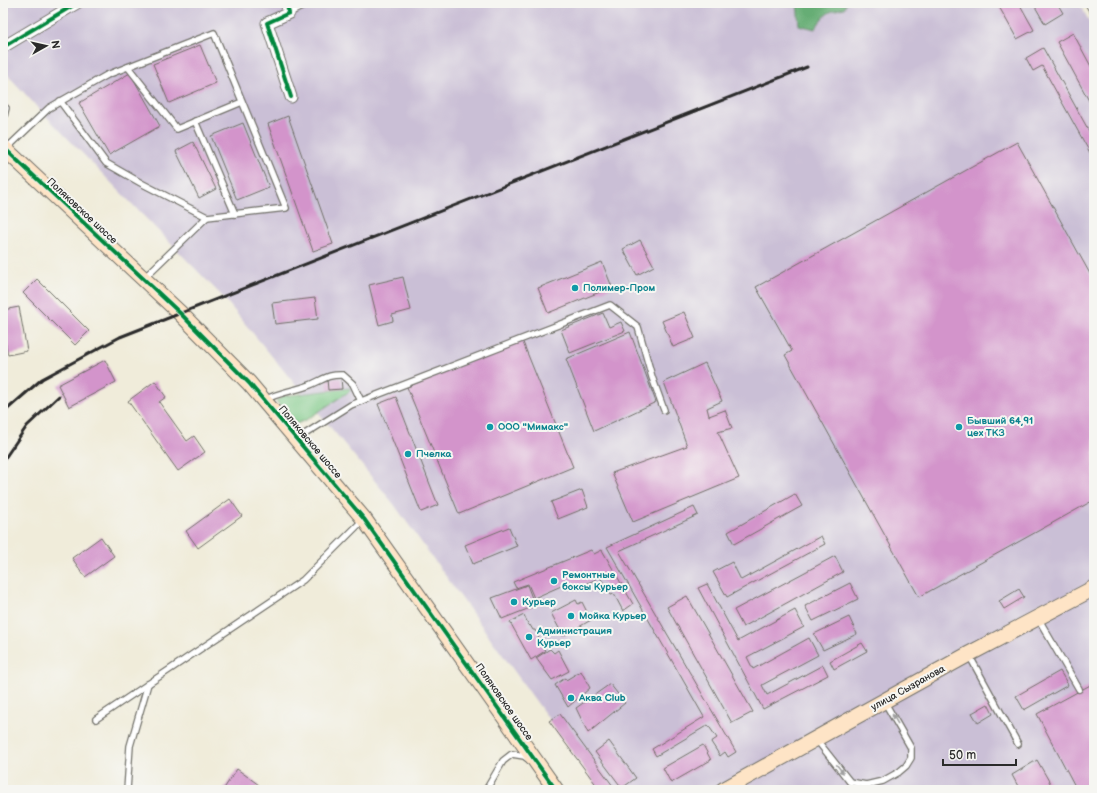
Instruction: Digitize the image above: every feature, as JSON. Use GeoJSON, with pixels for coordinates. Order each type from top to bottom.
{"type":"FeatureCollection","features":[{"type":"Feature","properties":{"kind":"street"},"geometry":{"type":"LineString","coordinates":[[3,46],[77,3]]}},
{"type":"Feature","properties":{"kind":"street"},"geometry":{"type":"LineString","coordinates":[[1091,3],[1094,8]]}},
{"type":"Feature","properties":{"kind":"street"},"geometry":{"type":"LineString","coordinates":[[288,8],[267,23],[291,97]]}},
{"type":"Feature","properties":{"kind":"street","name":"Поляковское шоссе"},"geometry":{"type":"LineString","coordinates":[[5,148],[181,314],[249,383],[364,519],[556,790]]}},
{"type":"Feature","properties":{"kind":"street","name":"улица Сызранова"},"geometry":{"type":"LineString","coordinates":[[723,790],[969,654],[1094,588]]}},
{"type":"Feature","properties":{"kind":"lane"},"geometry":{"type":"LineString","coordinates":[[288,8],[310,3]]}},
{"type":"Feature","properties":{"kind":"lane"},"geometry":{"type":"LineString","coordinates":[[5,148],[48,108],[60,101],[107,75],[214,33],[286,208],[207,217],[106,163],[60,101]]}},
{"type":"Feature","properties":{"kind":"lane"},"geometry":{"type":"LineString","coordinates":[[128,67],[177,128],[242,102]]}},
{"type":"Feature","properties":{"kind":"lane"},"geometry":{"type":"LineString","coordinates":[[3,106],[6,108],[3,120]]}},
{"type":"Feature","properties":{"kind":"lane"},"geometry":{"type":"LineString","coordinates":[[195,121],[235,214]]}},
{"type":"Feature","properties":{"kind":"lane"},"geometry":{"type":"LineString","coordinates":[[143,279],[207,217]]}},
{"type":"Feature","properties":{"kind":"lane"},"geometry":{"type":"LineString","coordinates":[[297,439],[351,405],[610,305],[638,327],[652,377],[664,410]]}},
{"type":"Feature","properties":{"kind":"lane"},"geometry":{"type":"LineString","coordinates":[[263,400],[273,395],[310,385],[334,374],[343,375],[353,384],[361,401]]}},
{"type":"Feature","properties":{"kind":"lane"},"geometry":{"type":"LineString","coordinates":[[96,720],[302,580],[364,519]]}},
{"type":"Feature","properties":{"kind":"lane"},"geometry":{"type":"LineString","coordinates":[[1038,617],[1079,689]]}},
{"type":"Feature","properties":{"kind":"lane"},"geometry":{"type":"LineString","coordinates":[[969,654],[1018,744]]}},
{"type":"Feature","properties":{"kind":"lane"},"geometry":{"type":"LineString","coordinates":[[127,790],[130,746],[148,684]]}},
{"type":"Feature","properties":{"kind":"lane"},"geometry":{"type":"LineString","coordinates":[[816,738],[850,782],[866,785],[883,781],[899,772],[906,766],[911,758],[911,748],[884,701]]}},
{"type":"Feature","properties":{"kind":"lane"},"geometry":{"type":"LineString","coordinates":[[486,790],[502,761],[512,754],[524,756],[537,764]]}},
{"type":"Feature","properties":{"kind":"shaded area"},"geometry":{"type":"Polygon","coordinates":[[[3,3],[1079,3],[1094,30],[1094,790],[600,790],[393,503],[223,297],[40,110],[3,70],[3,3]]]}},
{"type":"Feature","properties":{"kind":"green space"},"geometry":{"type":"Polygon","coordinates":[[[797,3],[847,3],[844,8],[826,14],[815,29],[799,25],[797,3]]]}},
{"type":"Feature","properties":{"kind":"green space"},"geometry":{"type":"Polygon","coordinates":[[[350,388],[350,391],[306,420],[296,424],[276,401],[283,396],[350,388]]]}},
{"type":"Feature","properties":{"kind":"building"},"geometry":{"type":"Polygon","coordinates":[[[997,3],[1019,3],[1034,30],[1017,39],[997,3]]]}},
{"type":"Feature","properties":{"kind":"building"},"geometry":{"type":"Polygon","coordinates":[[[1033,3],[1057,3],[1063,13],[1045,24],[1033,3]]]}},
{"type":"Feature","properties":{"kind":"building"},"geometry":{"type":"Polygon","coordinates":[[[1073,33],[1094,72],[1094,110],[1057,42],[1073,33]]]}},
{"type":"Feature","properties":{"kind":"building"},"geometry":{"type":"Polygon","coordinates":[[[200,45],[216,83],[169,103],[153,64],[200,45]]]}},
{"type":"Feature","properties":{"kind":"building"},"geometry":{"type":"Polygon","coordinates":[[[1043,48],[1094,140],[1094,160],[1042,66],[1033,71],[1026,58],[1043,48]]]}},
{"type":"Feature","properties":{"kind":"building"},"geometry":{"type":"Polygon","coordinates":[[[130,73],[160,126],[109,155],[79,103],[130,73]]]}},
{"type":"Feature","properties":{"kind":"building"},"geometry":{"type":"Polygon","coordinates":[[[288,116],[333,244],[313,251],[268,124],[288,116]]]}},
{"type":"Feature","properties":{"kind":"building"},"geometry":{"type":"Polygon","coordinates":[[[243,123],[269,187],[237,200],[211,136],[243,123]]]}},
{"type":"Feature","properties":{"kind":"building"},"geometry":{"type":"Polygon","coordinates":[[[193,142],[216,189],[199,198],[176,151],[193,142]]]}},
{"type":"Feature","properties":{"kind":"building","name":"Бывший 64,91 цех ТКЗ"},"geometry":{"type":"Polygon","coordinates":[[[1017,142],[1094,281],[1094,500],[919,597],[785,355],[792,351],[756,287],[1017,142]]]}},
{"type":"Feature","properties":{"kind":"building"},"geometry":{"type":"Polygon","coordinates":[[[640,240],[654,266],[637,275],[623,249],[640,240]]]}},
{"type":"Feature","properties":{"kind":"building","name":"Полимер-Пром"},"geometry":{"type":"Polygon","coordinates":[[[602,262],[612,287],[548,313],[538,288],[602,262]]]}},
{"type":"Feature","properties":{"kind":"building"},"geometry":{"type":"Polygon","coordinates":[[[403,277],[411,310],[392,315],[393,321],[379,325],[369,285],[403,277]]]}},
{"type":"Feature","properties":{"kind":"building"},"geometry":{"type":"Polygon","coordinates":[[[37,279],[89,331],[75,345],[23,293],[37,279]]]}},
{"type":"Feature","properties":{"kind":"building"},"geometry":{"type":"Polygon","coordinates":[[[315,298],[318,319],[275,324],[272,303],[315,298]]]}},
{"type":"Feature","properties":{"kind":"building"},"geometry":{"type":"Polygon","coordinates":[[[19,307],[27,351],[8,355],[3,331],[3,310],[19,307]]]}},
{"type":"Feature","properties":{"kind":"building"},"geometry":{"type":"Polygon","coordinates":[[[684,312],[695,338],[673,347],[662,321],[684,312]]]}},
{"type":"Feature","properties":{"kind":"building","name":"Полимер-Пром"},"geometry":{"type":"Polygon","coordinates":[[[603,313],[609,327],[621,322],[625,331],[570,353],[561,330],[603,313]]]}},
{"type":"Feature","properties":{"kind":"building"},"geometry":{"type":"Polygon","coordinates":[[[630,332],[656,402],[594,431],[566,359],[630,332]]]}},
{"type":"Feature","properties":{"kind":"building","name":"ООО \"Мимакс\""},"geometry":{"type":"Polygon","coordinates":[[[522,340],[573,467],[459,514],[407,387],[522,340]]]}},
{"type":"Feature","properties":{"kind":"building"},"geometry":{"type":"Polygon","coordinates":[[[105,360],[116,382],[69,407],[58,385],[105,360]]]}},
{"type":"Feature","properties":{"kind":"building"},"geometry":{"type":"Polygon","coordinates":[[[705,363],[722,401],[707,408],[709,416],[725,410],[732,428],[718,432],[739,478],[633,522],[612,473],[687,446],[664,382],[705,363]]]}},
{"type":"Feature","properties":{"kind":"building"},"geometry":{"type":"Polygon","coordinates":[[[341,378],[342,389],[328,390],[327,379],[341,378]]]}},
{"type":"Feature","properties":{"kind":"building"},"geometry":{"type":"Polygon","coordinates":[[[155,381],[166,397],[159,402],[187,441],[194,436],[205,452],[178,471],[128,401],[155,381]]]}},
{"type":"Feature","properties":{"kind":"building","name":"Пчелка"},"geometry":{"type":"Polygon","coordinates":[[[396,397],[438,505],[421,512],[378,404],[396,397]]]}},
{"type":"Feature","properties":{"kind":"building"},"geometry":{"type":"Polygon","coordinates":[[[582,490],[588,507],[558,519],[551,502],[582,490]]]}},
{"type":"Feature","properties":{"kind":"building"},"geometry":{"type":"Polygon","coordinates":[[[795,494],[802,506],[734,544],[728,532],[795,494]]]}},
{"type":"Feature","properties":{"kind":"building"},"geometry":{"type":"Polygon","coordinates":[[[230,499],[242,516],[198,548],[186,531],[230,499]]]}},
{"type":"Feature","properties":{"kind":"building"},"geometry":{"type":"Polygon","coordinates":[[[694,507],[698,515],[619,551],[736,752],[728,757],[725,752],[720,756],[711,742],[717,738],[708,725],[656,756],[652,749],[704,717],[607,547],[694,507]]]}},
{"type":"Feature","properties":{"kind":"building"},"geometry":{"type":"Polygon","coordinates":[[[509,527],[517,546],[473,564],[465,545],[509,527]]]}},
{"type":"Feature","properties":{"kind":"building"},"geometry":{"type":"Polygon","coordinates":[[[821,536],[825,544],[727,597],[713,572],[732,562],[741,580],[821,536]]]}},
{"type":"Feature","properties":{"kind":"building"},"geometry":{"type":"Polygon","coordinates":[[[101,537],[114,556],[85,577],[72,558],[101,537]]]}},
{"type":"Feature","properties":{"kind":"building","name":"Ремонтные боксы Курьер"},"geometry":{"type":"Polygon","coordinates":[[[591,550],[594,554],[602,550],[633,604],[623,611],[614,594],[611,595],[598,574],[595,576],[595,580],[571,589],[568,583],[534,598],[528,584],[516,588],[513,582],[591,550]]]}},
{"type":"Feature","properties":{"kind":"building"},"geometry":{"type":"Polygon","coordinates":[[[835,556],[843,572],[743,627],[734,610],[835,556]]]}},
{"type":"Feature","properties":{"kind":"building"},"geometry":{"type":"Polygon","coordinates":[[[850,583],[858,599],[813,621],[805,606],[850,583]]]}},
{"type":"Feature","properties":{"kind":"building"},"geometry":{"type":"Polygon","coordinates":[[[707,584],[738,641],[795,610],[804,627],[747,657],[753,669],[809,638],[818,655],[762,685],[767,695],[823,665],[828,675],[763,709],[698,588],[707,584]]]}},
{"type":"Feature","properties":{"kind":"building","name":"Курьер"},"geometry":{"type":"Polygon","coordinates":[[[527,585],[535,606],[502,619],[492,598],[527,585]]]}},
{"type":"Feature","properties":{"kind":"building"},"geometry":{"type":"Polygon","coordinates":[[[1019,589],[1024,597],[1004,609],[999,601],[1019,589]]]}},
{"type":"Feature","properties":{"kind":"building"},"geometry":{"type":"Polygon","coordinates":[[[687,596],[753,712],[732,723],[667,607],[687,596]]]}},
{"type":"Feature","properties":{"kind":"building","name":"Мойка Курьер"},"geometry":{"type":"Polygon","coordinates":[[[576,600],[578,604],[582,602],[591,620],[563,636],[551,613],[576,600]]]}},
{"type":"Feature","properties":{"kind":"building","name":"Администрация Курьер"},"geometry":{"type":"Polygon","coordinates":[[[524,615],[529,626],[530,625],[533,630],[535,630],[545,651],[531,660],[510,622],[524,615]]]}},
{"type":"Feature","properties":{"kind":"building"},"geometry":{"type":"Polygon","coordinates":[[[849,617],[857,634],[823,650],[814,634],[849,617]]]}},
{"type":"Feature","properties":{"kind":"building"},"geometry":{"type":"Polygon","coordinates":[[[862,643],[867,651],[834,669],[830,661],[862,643]]]}},
{"type":"Feature","properties":{"kind":"building"},"geometry":{"type":"Polygon","coordinates":[[[550,649],[554,653],[558,650],[569,671],[552,680],[536,658],[550,649]]]}},
{"type":"Feature","properties":{"kind":"building","name":"Аква Club"},"geometry":{"type":"Polygon","coordinates":[[[581,671],[590,688],[568,707],[555,685],[565,678],[566,680],[581,671]]]}},
{"type":"Feature","properties":{"kind":"building"},"geometry":{"type":"Polygon","coordinates":[[[1060,671],[1068,685],[1024,710],[1016,696],[1060,671]]]}},
{"type":"Feature","properties":{"kind":"building"},"geometry":{"type":"Polygon","coordinates":[[[1094,683],[1094,790],[1077,790],[1037,714],[1094,683]]]}},
{"type":"Feature","properties":{"kind":"building"},"geometry":{"type":"Polygon","coordinates":[[[610,684],[625,703],[588,733],[576,708],[610,684]]]}},
{"type":"Feature","properties":{"kind":"building"},"geometry":{"type":"Polygon","coordinates":[[[988,704],[993,714],[978,723],[972,713],[988,704]]]}},
{"type":"Feature","properties":{"kind":"building"},"geometry":{"type":"Polygon","coordinates":[[[560,714],[616,790],[600,790],[549,721],[560,714]]]}},
{"type":"Feature","properties":{"kind":"building"},"geometry":{"type":"Polygon","coordinates":[[[609,741],[636,778],[622,788],[595,752],[609,741]]]}},
{"type":"Feature","properties":{"kind":"building"},"geometry":{"type":"Polygon","coordinates":[[[703,745],[711,760],[671,783],[663,768],[703,745]]]}},
{"type":"Feature","properties":{"kind":"building"},"geometry":{"type":"Polygon","coordinates":[[[1037,760],[1054,790],[1020,790],[1012,775],[1037,760]]]}},
{"type":"Feature","properties":{"kind":"building"},"geometry":{"type":"Polygon","coordinates":[[[237,769],[259,785],[256,790],[223,790],[237,769]]]}},
{"type":"Feature","properties":{"kind":"railway"},"geometry":{"type":"LineString","coordinates":[[3,413],[42,379],[120,337],[807,67]]}},
{"type":"Feature","properties":{"kind":"railway"},"geometry":{"type":"LineString","coordinates":[[3,461],[27,426],[59,396]]}},
{"type":"Feature","properties":{"kind":"cycle path"},"geometry":{"type":"LineString","coordinates":[[3,47],[77,3]]}},
{"type":"Feature","properties":{"kind":"cycle path"},"geometry":{"type":"LineString","coordinates":[[286,3],[289,13],[267,23],[291,97]]}},
{"type":"Feature","properties":{"kind":"cycle path"},"geometry":{"type":"LineString","coordinates":[[3,147],[181,314],[249,383],[364,519],[556,790]]}},
{"type":"Feature","properties":{"kind":"place","name":"Полимер-Пром"},"geometry":{"type":"Point","coordinates":[575,288]}},
{"type":"Feature","properties":{"kind":"place","name":"ООО \"Мимакс\""},"geometry":{"type":"Point","coordinates":[490,427]}},
{"type":"Feature","properties":{"kind":"place","name":"Бывший 64,91 цех ТКЗ"},"geometry":{"type":"Point","coordinates":[959,427]}},
{"type":"Feature","properties":{"kind":"place","name":"Пчелка"},"geometry":{"type":"Point","coordinates":[408,454]}},
{"type":"Feature","properties":{"kind":"place","name":"Ремонтные боксы Курьер"},"geometry":{"type":"Point","coordinates":[554,581]}},
{"type":"Feature","properties":{"kind":"place","name":"Курьер"},"geometry":{"type":"Point","coordinates":[514,602]}},
{"type":"Feature","properties":{"kind":"place","name":"Мойка Курьер"},"geometry":{"type":"Point","coordinates":[571,616]}},
{"type":"Feature","properties":{"kind":"place","name":"Администрация Курьер"},"geometry":{"type":"Point","coordinates":[529,637]}},
{"type":"Feature","properties":{"kind":"place","name":"Аква Club"},"geometry":{"type":"Point","coordinates":[571,698]}}]}
